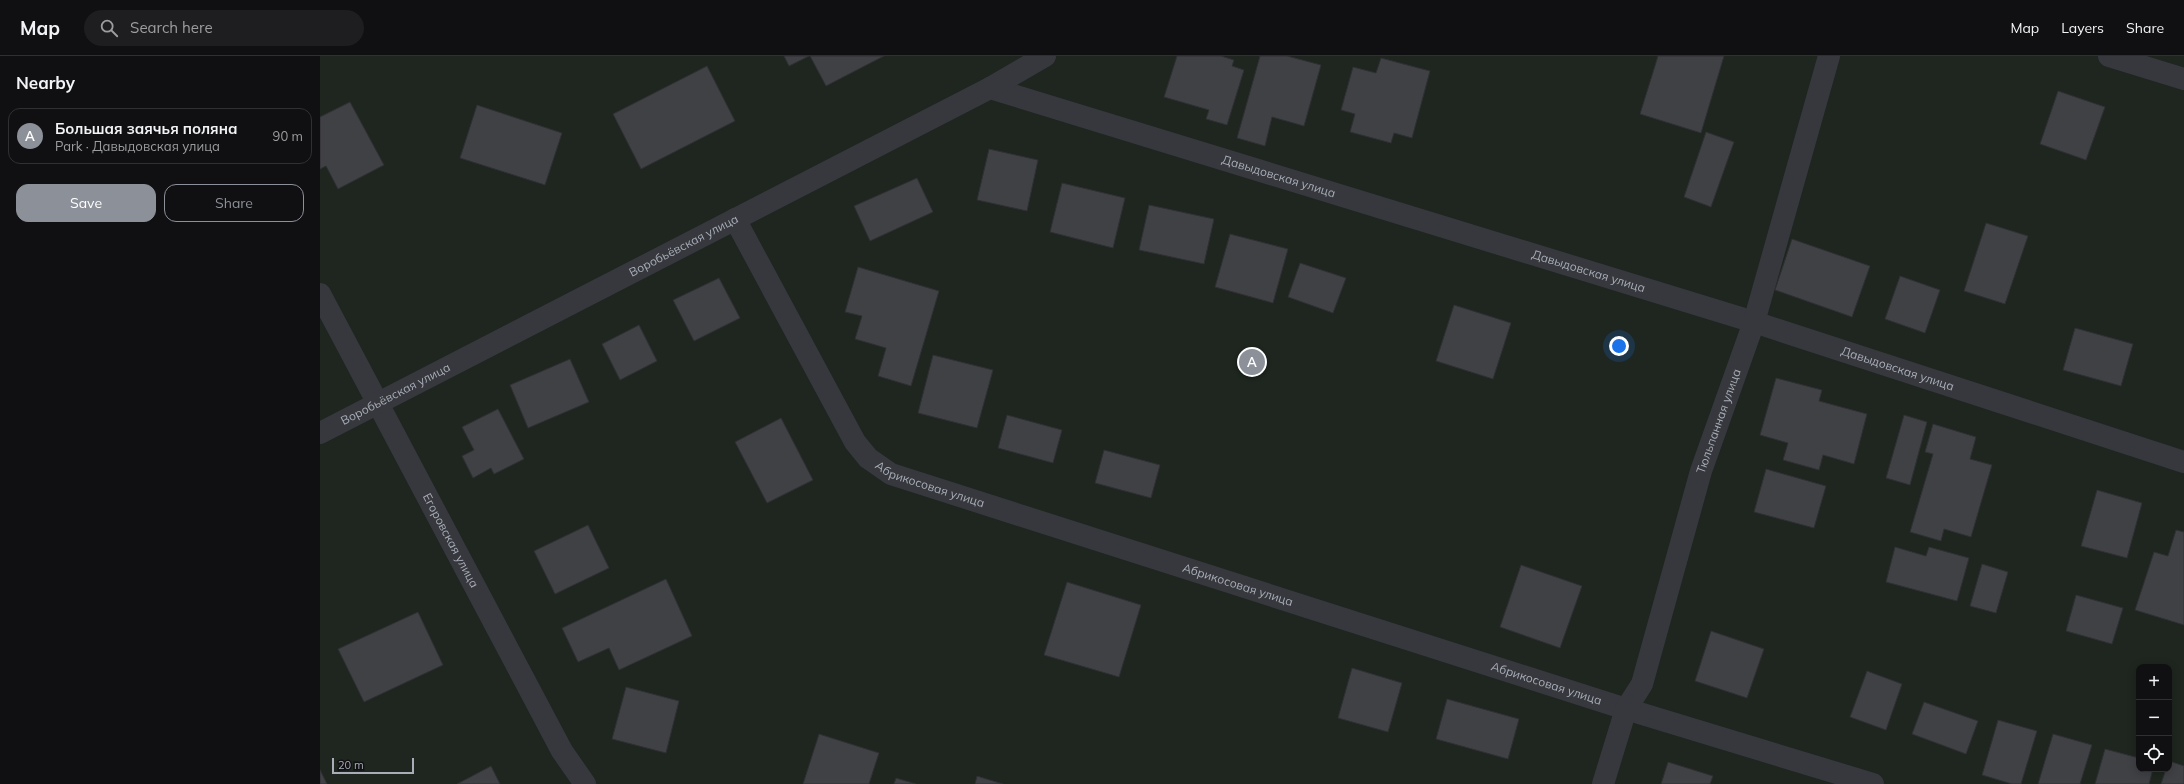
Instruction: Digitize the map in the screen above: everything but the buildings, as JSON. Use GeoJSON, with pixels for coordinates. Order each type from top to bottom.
{"type":"FeatureCollection","features":[{"type":"Feature","properties":{"kind":"street","name":"Воробьёвская улица"},"geometry":{"type":"LineString","coordinates":[[320,432],[990,88],[1045,56]]}},
{"type":"Feature","properties":{"kind":"street","name":"Тюльпанная улица"},"geometry":{"type":"LineString","coordinates":[[1604,784],[1626,709],[1642,684],[1701,471],[1754,322],[1829,56]]}},
{"type":"Feature","properties":{"kind":"street"},"geometry":{"type":"LineString","coordinates":[[2109,56],[2184,79]]}},
{"type":"Feature","properties":{"kind":"street","name":"Давыдовская улица"},"geometry":{"type":"LineString","coordinates":[[990,88],[1754,322],[2184,462]]}},
{"type":"Feature","properties":{"kind":"street","name":"Абрикосовая улица"},"geometry":{"type":"LineString","coordinates":[[735,218],[855,442],[868,458],[891,474],[1626,709],[1873,784]]}},
{"type":"Feature","properties":{"kind":"street","name":"Егоровская улица"},"geometry":{"type":"LineString","coordinates":[[320,294],[562,751],[585,784]]}},
{"type":"Feature","properties":{"kind":"shaded area"},"geometry":{"type":"Polygon","coordinates":[[[320,56],[2184,56],[2184,784],[320,784],[320,56]]]}},
{"type":"Feature","properties":{"kind":"place","name":"Большая заячья поляна"},"geometry":{"type":"Point","coordinates":[1252,362]}}]}
